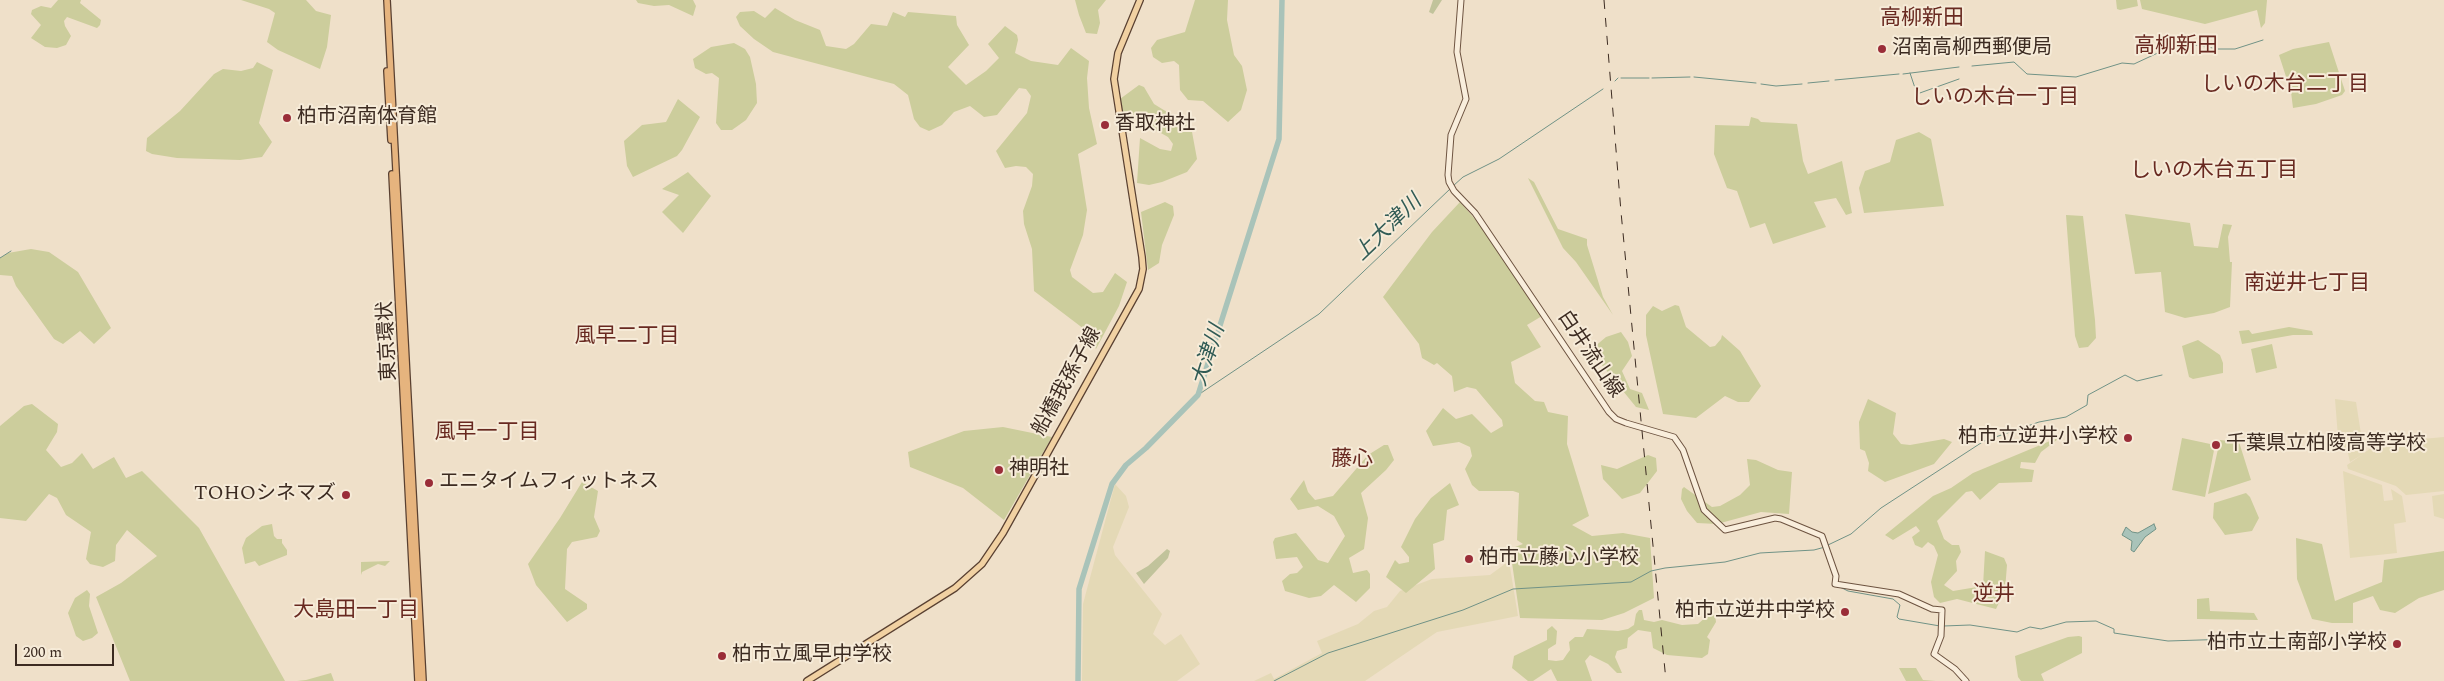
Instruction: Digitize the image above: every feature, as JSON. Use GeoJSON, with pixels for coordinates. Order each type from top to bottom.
{"type":"FeatureCollection","features":[{"type":"Feature","properties":{"kind":"highway","name":"東京環状"},"geometry":{"type":"LineString","coordinates":[[385,0],[411,572],[418,681]]}},
{"type":"Feature","properties":{"kind":"highway","name":"東京環状"},"geometry":{"type":"LineString","coordinates":[[385,0],[423,681]]}},
{"type":"Feature","properties":{"kind":"main road","name":"船橋我孫子線"},"geometry":{"type":"LineString","coordinates":[[807,681],[955,588],[982,564],[1003,533],[1139,289],[1143,269],[1142,257],[1114,79],[1118,53],[1140,0]]}},
{"type":"Feature","properties":{"kind":"main road","name":"白井流山線"},"geometry":{"type":"LineString","coordinates":[[1461,0],[1457,52],[1466,99],[1451,135],[1449,182],[1454,191],[1475,213],[1609,412],[1616,419],[1626,423],[1674,437],[1683,450],[1704,510],[1725,530],[1775,518],[1781,519],[1822,536],[1836,576],[1836,584],[1899,594],[1932,610],[1942,610],[1941,636],[1934,654],[1966,681]]}},
{"type":"Feature","properties":{"kind":"shaded area"},"geometry":{"type":"Polygon","coordinates":[[[2335,399],[2356,402],[2364,453],[2378,443],[2444,437],[2444,491],[2406,495],[2396,486],[2348,469],[2347,465],[2363,454],[2350,462],[2347,449],[2339,450],[2335,399]]]}},
{"type":"Feature","properties":{"kind":"shaded area"},"geometry":{"type":"Polygon","coordinates":[[[2343,471],[2382,485],[2384,501],[2393,500],[2391,489],[2402,496],[2406,522],[2394,524],[2397,553],[2350,558],[2343,471]]]}},
{"type":"Feature","properties":{"kind":"shaded area"},"geometry":{"type":"Polygon","coordinates":[[[1115,484],[1126,496],[1129,507],[1113,547],[1115,555],[1162,614],[1153,634],[1165,645],[1181,634],[1200,664],[1177,681],[1082,681],[1083,604],[1115,484]]]}},
{"type":"Feature","properties":{"kind":"shaded area"},"geometry":{"type":"Polygon","coordinates":[[[2444,494],[2444,519],[2434,516],[2432,496],[2444,494]]]}},
{"type":"Feature","properties":{"kind":"shaded area"},"geometry":{"type":"Polygon","coordinates":[[[2154,524],[2156,529],[2145,537],[2134,552],[2131,550],[2132,541],[2122,535],[2126,527],[2132,532],[2138,533],[2154,524]]]}},
{"type":"Feature","properties":{"kind":"shaded area"},"geometry":{"type":"Polygon","coordinates":[[[1509,561],[1518,616],[1437,632],[1365,681],[1254,681],[1271,673],[1274,679],[1322,653],[1317,641],[1358,624],[1374,611],[1387,607],[1400,591],[1432,579],[1490,575],[1509,561]]]}},
{"type":"Feature","properties":{"kind":"green space"},"geometry":{"type":"Polygon","coordinates":[[[58,0],[81,0],[80,3],[101,20],[100,25],[97,28],[67,17],[64,21],[65,26],[71,36],[66,45],[57,48],[45,47],[31,38],[41,25],[31,14],[32,10],[41,6],[51,8],[58,0]]]}},
{"type":"Feature","properties":{"kind":"green space"},"geometry":{"type":"Polygon","coordinates":[[[241,0],[306,0],[316,11],[331,15],[327,47],[320,69],[278,50],[267,42],[275,13],[269,9],[241,0]]]}},
{"type":"Feature","properties":{"kind":"green space"},"geometry":{"type":"Polygon","coordinates":[[[636,0],[693,0],[696,6],[693,16],[669,5],[654,6],[638,3],[636,0]]]}},
{"type":"Feature","properties":{"kind":"green space"},"geometry":{"type":"Polygon","coordinates":[[[1075,0],[1106,0],[1098,10],[1100,23],[1097,34],[1086,33],[1075,0]]]}},
{"type":"Feature","properties":{"kind":"green space"},"geometry":{"type":"Polygon","coordinates":[[[1195,0],[1228,0],[1227,20],[1234,55],[1242,66],[1247,90],[1241,110],[1228,122],[1203,101],[1188,100],[1180,90],[1179,65],[1174,61],[1162,63],[1153,57],[1151,48],[1157,40],[1185,32],[1195,0]]]}},
{"type":"Feature","properties":{"kind":"green space"},"geometry":{"type":"Polygon","coordinates":[[[1433,0],[1442,0],[1433,14],[1429,12],[1433,0]]]}},
{"type":"Feature","properties":{"kind":"green space"},"geometry":{"type":"Polygon","coordinates":[[[2116,0],[2137,0],[2138,6],[2120,10],[2117,9],[2116,0]]]}},
{"type":"Feature","properties":{"kind":"green space"},"geometry":{"type":"Polygon","coordinates":[[[2140,0],[2267,0],[2265,23],[2261,28],[2257,10],[2205,24],[2142,9],[2140,0]]]}},
{"type":"Feature","properties":{"kind":"green space"},"geometry":{"type":"Polygon","coordinates":[[[775,8],[795,20],[820,30],[826,46],[846,49],[854,44],[871,24],[887,26],[893,12],[905,17],[908,12],[956,16],[957,25],[969,45],[948,67],[966,85],[986,71],[999,58],[988,44],[1005,26],[1017,35],[1018,40],[1015,53],[1031,61],[1058,65],[1071,48],[1089,61],[1087,78],[1089,108],[1097,144],[1078,154],[1087,210],[1083,235],[1070,270],[1072,277],[1093,293],[1103,292],[1115,273],[1127,282],[1119,306],[1096,349],[1084,329],[1034,291],[1032,249],[1024,224],[1023,211],[1032,186],[1033,174],[1026,167],[1005,168],[996,151],[1027,113],[1031,96],[1026,89],[1019,88],[997,115],[984,117],[970,106],[954,112],[942,125],[929,131],[920,127],[914,119],[908,95],[894,84],[773,52],[754,39],[740,26],[736,17],[740,12],[754,11],[765,18],[775,8]]]}},
{"type":"Feature","properties":{"kind":"green space"},"geometry":{"type":"Polygon","coordinates":[[[2329,42],[2345,91],[2342,95],[2316,104],[2293,108],[2291,92],[2279,55],[2293,49],[2329,42]]]}},
{"type":"Feature","properties":{"kind":"green space"},"geometry":{"type":"Polygon","coordinates":[[[734,43],[745,49],[750,57],[756,84],[757,103],[746,120],[732,130],[721,130],[716,123],[719,78],[712,73],[706,74],[695,68],[693,59],[711,47],[734,43]]]}},
{"type":"Feature","properties":{"kind":"green space"},"geometry":{"type":"Polygon","coordinates":[[[257,62],[273,70],[259,123],[272,142],[262,157],[240,160],[177,158],[152,154],[146,151],[147,138],[180,111],[214,74],[223,69],[241,71],[253,68],[257,62]]]}},
{"type":"Feature","properties":{"kind":"green space"},"geometry":{"type":"Polygon","coordinates":[[[1139,85],[1144,87],[1154,104],[1167,112],[1190,121],[1197,159],[1187,172],[1149,185],[1137,183],[1140,138],[1160,149],[1171,151],[1173,144],[1168,137],[1134,118],[1121,118],[1120,99],[1139,85]]]}},
{"type":"Feature","properties":{"kind":"green space"},"geometry":{"type":"Polygon","coordinates":[[[678,99],[700,117],[682,150],[677,156],[633,177],[627,166],[624,141],[642,125],[666,122],[678,99]]]}},
{"type":"Feature","properties":{"kind":"green space"},"geometry":{"type":"Polygon","coordinates":[[[1751,117],[1761,122],[1797,124],[1803,161],[1808,174],[1842,161],[1852,213],[1846,215],[1836,198],[1814,202],[1826,227],[1773,244],[1765,223],[1750,228],[1737,191],[1727,188],[1714,154],[1715,125],[1749,126],[1751,117]]]}},
{"type":"Feature","properties":{"kind":"green space"},"geometry":{"type":"Polygon","coordinates":[[[1919,132],[1931,139],[1944,206],[1864,213],[1859,188],[1865,171],[1890,162],[1896,140],[1919,132]]]}},
{"type":"Feature","properties":{"kind":"green space"},"geometry":{"type":"Polygon","coordinates":[[[688,172],[711,196],[683,233],[662,212],[679,195],[662,189],[688,172]]]}},
{"type":"Feature","properties":{"kind":"green space"},"geometry":{"type":"Polygon","coordinates":[[[1528,178],[1534,182],[1558,229],[1587,239],[1587,245],[1603,297],[1613,315],[1576,262],[1563,248],[1528,178]]]}},
{"type":"Feature","properties":{"kind":"green space"},"geometry":{"type":"Polygon","coordinates":[[[1165,202],[1173,206],[1174,215],[1162,245],[1159,263],[1148,270],[1141,212],[1165,202]]]}},
{"type":"Feature","properties":{"kind":"green space"},"geometry":{"type":"Polygon","coordinates":[[[1460,202],[1488,234],[1542,316],[1527,325],[1541,347],[1511,362],[1515,383],[1535,401],[1544,402],[1548,412],[1568,416],[1567,444],[1589,516],[1572,525],[1592,536],[1623,533],[1650,538],[1654,598],[1624,613],[1602,620],[1520,618],[1510,549],[1523,544],[1517,540],[1519,493],[1513,491],[1479,491],[1472,485],[1465,469],[1472,456],[1470,447],[1459,442],[1433,446],[1426,431],[1443,408],[1456,419],[1472,414],[1491,433],[1503,426],[1502,420],[1476,389],[1467,387],[1454,392],[1452,376],[1437,363],[1434,365],[1422,358],[1419,344],[1383,297],[1432,232],[1460,202]]]}},
{"type":"Feature","properties":{"kind":"green space"},"geometry":{"type":"Polygon","coordinates":[[[2125,214],[2190,223],[2194,246],[2218,248],[2223,224],[2232,225],[2228,237],[2230,262],[2232,262],[2230,307],[2214,313],[2185,318],[2165,312],[2161,272],[2135,274],[2125,214]]]}},
{"type":"Feature","properties":{"kind":"green space"},"geometry":{"type":"Polygon","coordinates":[[[2066,215],[2083,216],[2096,338],[2088,347],[2079,348],[2075,336],[2066,215]]]}},
{"type":"Feature","properties":{"kind":"green space"},"geometry":{"type":"Polygon","coordinates":[[[31,249],[49,252],[78,272],[111,328],[94,344],[80,331],[63,344],[54,339],[16,286],[12,276],[0,275],[0,258],[8,253],[31,249]]]}},
{"type":"Feature","properties":{"kind":"green space"},"geometry":{"type":"Polygon","coordinates":[[[1675,305],[1679,306],[1686,327],[1710,347],[1715,346],[1722,335],[1740,351],[1761,386],[1749,402],[1738,402],[1725,396],[1696,418],[1663,414],[1646,335],[1646,315],[1653,306],[1662,311],[1675,305]]]}},
{"type":"Feature","properties":{"kind":"green space"},"geometry":{"type":"Polygon","coordinates":[[[2289,327],[2312,331],[2313,335],[2293,335],[2242,344],[2239,331],[2249,330],[2252,334],[2289,327]]]}},
{"type":"Feature","properties":{"kind":"green space"},"geometry":{"type":"Polygon","coordinates":[[[1621,332],[1628,342],[1632,356],[1622,371],[1630,389],[1642,393],[1649,410],[1636,407],[1593,354],[1593,348],[1606,337],[1621,332]]]}},
{"type":"Feature","properties":{"kind":"green space"},"geometry":{"type":"Polygon","coordinates":[[[2198,340],[2220,355],[2223,363],[2223,373],[2193,379],[2189,377],[2182,346],[2198,340]]]}},
{"type":"Feature","properties":{"kind":"green space"},"geometry":{"type":"Polygon","coordinates":[[[2272,344],[2277,368],[2256,373],[2251,349],[2272,344]]]}},
{"type":"Feature","properties":{"kind":"green space"},"geometry":{"type":"Polygon","coordinates":[[[1868,399],[1896,413],[1893,434],[1901,444],[1910,445],[1944,439],[1952,442],[1934,464],[1885,482],[1868,471],[1869,463],[1865,451],[1860,449],[1859,422],[1868,399]]]}},
{"type":"Feature","properties":{"kind":"green space"},"geometry":{"type":"Polygon","coordinates":[[[32,404],[58,424],[57,432],[46,450],[61,467],[72,463],[82,453],[93,469],[114,457],[126,478],[142,471],[199,528],[285,681],[130,681],[96,597],[121,583],[157,556],[127,530],[116,545],[115,561],[103,567],[90,564],[86,559],[91,532],[66,515],[57,498],[49,494],[26,521],[0,518],[0,426],[24,406],[32,404]]]}},
{"type":"Feature","properties":{"kind":"green space"},"geometry":{"type":"Polygon","coordinates":[[[1003,427],[1052,437],[1004,520],[963,488],[910,467],[908,452],[964,431],[1003,427]]]}},
{"type":"Feature","properties":{"kind":"green space"},"geometry":{"type":"Polygon","coordinates":[[[2062,436],[2041,452],[2035,463],[2021,462],[2020,468],[2034,470],[2032,482],[1999,483],[1980,500],[1972,491],[1966,492],[1937,521],[1944,539],[1952,545],[1959,545],[1961,552],[1956,561],[1957,571],[1944,585],[1953,591],[1983,586],[1985,551],[2004,558],[2007,565],[2005,590],[1996,609],[1957,599],[1940,603],[1934,597],[1931,582],[1938,555],[1934,546],[1928,542],[1922,548],[1915,545],[1912,537],[1920,531],[1916,526],[1893,540],[1885,535],[1933,496],[1951,488],[1973,473],[2062,436]]]}},
{"type":"Feature","properties":{"kind":"green space"},"geometry":{"type":"Polygon","coordinates":[[[2182,438],[2215,445],[2205,497],[2172,490],[2182,438]]]}},
{"type":"Feature","properties":{"kind":"green space"},"geometry":{"type":"Polygon","coordinates":[[[2220,440],[2239,442],[2251,480],[2208,494],[2220,440]]]}},
{"type":"Feature","properties":{"kind":"green space"},"geometry":{"type":"Polygon","coordinates":[[[1384,445],[1388,445],[1394,460],[1361,493],[1368,518],[1364,549],[1349,558],[1353,573],[1367,570],[1370,574],[1370,588],[1356,602],[1334,585],[1321,596],[1309,598],[1285,591],[1282,581],[1290,574],[1297,573],[1303,567],[1297,557],[1276,559],[1273,542],[1275,538],[1296,533],[1318,560],[1328,563],[1345,536],[1334,516],[1318,506],[1298,510],[1290,499],[1304,480],[1308,492],[1315,500],[1333,496],[1368,455],[1384,445]]]}},
{"type":"Feature","properties":{"kind":"green space"},"geometry":{"type":"Polygon","coordinates":[[[1648,455],[1656,458],[1657,471],[1640,493],[1622,499],[1603,479],[1601,465],[1617,469],[1648,455]]]}},
{"type":"Feature","properties":{"kind":"green space"},"geometry":{"type":"Polygon","coordinates":[[[1747,459],[1756,460],[1778,470],[1792,472],[1789,514],[1761,512],[1717,524],[1697,523],[1687,511],[1681,499],[1682,489],[1684,487],[1712,507],[1720,506],[1740,495],[1750,485],[1747,459]]]}},
{"type":"Feature","properties":{"kind":"green space"},"geometry":{"type":"Polygon","coordinates":[[[582,482],[598,491],[594,517],[600,531],[597,537],[572,542],[567,549],[565,589],[587,604],[587,609],[567,622],[536,585],[528,564],[582,482]]]}},
{"type":"Feature","properties":{"kind":"green space"},"geometry":{"type":"Polygon","coordinates":[[[1450,483],[1459,505],[1447,510],[1444,540],[1433,544],[1435,569],[1406,593],[1386,577],[1395,560],[1399,564],[1409,562],[1409,557],[1401,547],[1415,519],[1431,498],[1450,483]]]}},
{"type":"Feature","properties":{"kind":"green space"},"geometry":{"type":"Polygon","coordinates":[[[2246,493],[2250,497],[2259,518],[2252,531],[2225,535],[2213,518],[2214,503],[2246,493]]]}},
{"type":"Feature","properties":{"kind":"green space"},"geometry":{"type":"Polygon","coordinates":[[[272,524],[274,536],[277,539],[282,539],[287,555],[259,566],[255,561],[245,564],[242,548],[246,538],[262,526],[272,524]]]}},
{"type":"Feature","properties":{"kind":"green space"},"geometry":{"type":"Polygon","coordinates":[[[2296,538],[2322,544],[2335,601],[2382,582],[2384,560],[2444,551],[2444,590],[2419,598],[2395,613],[2380,610],[2373,596],[2353,603],[2353,623],[2332,623],[2312,619],[2297,579],[2296,538]]]}},
{"type":"Feature","properties":{"kind":"green space"},"geometry":{"type":"Polygon","coordinates":[[[1167,549],[1170,551],[1168,558],[1144,584],[1136,573],[1148,566],[1167,549]]]}},
{"type":"Feature","properties":{"kind":"green space"},"geometry":{"type":"Polygon","coordinates":[[[390,561],[385,566],[378,564],[362,572],[361,575],[361,562],[390,561]]]}},
{"type":"Feature","properties":{"kind":"green space"},"geometry":{"type":"Polygon","coordinates":[[[87,590],[90,594],[89,606],[98,633],[92,638],[83,641],[76,636],[68,613],[75,598],[87,590]]]}},
{"type":"Feature","properties":{"kind":"green space"},"geometry":{"type":"Polygon","coordinates":[[[2209,598],[2210,611],[2254,613],[2258,620],[2197,619],[2197,599],[2209,598]]]}},
{"type":"Feature","properties":{"kind":"green space"},"geometry":{"type":"Polygon","coordinates":[[[1639,610],[1642,610],[1644,620],[1654,622],[1662,620],[1682,625],[1698,624],[1707,616],[1715,615],[1716,622],[1707,637],[1710,640],[1708,654],[1702,658],[1667,655],[1653,648],[1651,632],[1638,630],[1628,638],[1627,648],[1617,651],[1615,657],[1622,673],[1617,673],[1608,664],[1590,655],[1585,661],[1592,681],[1557,681],[1551,669],[1533,681],[1528,681],[1512,668],[1514,656],[1547,640],[1547,630],[1552,626],[1557,631],[1556,644],[1548,649],[1548,660],[1563,660],[1570,650],[1569,642],[1575,637],[1583,637],[1587,629],[1618,631],[1628,629],[1634,625],[1636,614],[1639,610]]]}},
{"type":"Feature","properties":{"kind":"green space"},"geometry":{"type":"Polygon","coordinates":[[[2068,637],[2082,637],[2082,653],[2041,674],[2044,681],[2021,681],[2018,677],[2015,656],[2068,637]]]}},
{"type":"Feature","properties":{"kind":"green space"},"geometry":{"type":"Polygon","coordinates":[[[1899,668],[1916,668],[1923,680],[1936,681],[1906,681],[1899,668]]]}},
{"type":"Feature","properties":{"kind":"green space"},"geometry":{"type":"Polygon","coordinates":[[[331,673],[334,681],[297,681],[306,680],[331,673]]]}},
{"type":"Feature","properties":{"kind":"waterway","name":"大津川"},"geometry":{"type":"LineString","coordinates":[[1078,681],[1079,589],[1112,484],[1126,465],[1146,448],[1198,395],[1279,139],[1282,0]]}},
{"type":"Feature","properties":{"kind":"waterway","name":"上大津川"},"geometry":{"type":"LineString","coordinates":[[1972,66],[2014,62],[2027,74],[2076,77],[2122,63],[2134,64],[2175,45],[2185,43],[2218,49],[2235,49],[2263,40]]}},
{"type":"Feature","properties":{"kind":"waterway","name":"上大津川"},"geometry":{"type":"LineString","coordinates":[[1903,74],[1959,67]]}},
{"type":"Feature","properties":{"kind":"waterway"},"geometry":{"type":"LineString","coordinates":[[1910,73],[1917,94],[1959,79]]}},
{"type":"Feature","properties":{"kind":"waterway","name":"上大津川"},"geometry":{"type":"LineString","coordinates":[[1835,80],[1899,74]]}},
{"type":"Feature","properties":{"kind":"waterway","name":"上大津川"},"geometry":{"type":"LineString","coordinates":[[1652,78],[1690,77]]}},
{"type":"Feature","properties":{"kind":"waterway","name":"上大津川"},"geometry":{"type":"LineString","coordinates":[[1694,77],[1756,83]]}},
{"type":"Feature","properties":{"kind":"waterway","name":"上大津川"},"geometry":{"type":"LineString","coordinates":[[1615,81],[1618,78]]}},
{"type":"Feature","properties":{"kind":"waterway","name":"上大津川"},"geometry":{"type":"LineString","coordinates":[[1621,78],[1649,78]]}},
{"type":"Feature","properties":{"kind":"waterway","name":"上大津川"},"geometry":{"type":"LineString","coordinates":[[1808,83],[1829,81]]}},
{"type":"Feature","properties":{"kind":"waterway","name":"上大津川"},"geometry":{"type":"LineString","coordinates":[[1761,84],[1776,86],[1802,84]]}},
{"type":"Feature","properties":{"kind":"waterway","name":"上大津川"},"geometry":{"type":"LineString","coordinates":[[1453,186],[1463,177],[1499,159],[1603,89]]}},
{"type":"Feature","properties":{"kind":"waterway","name":"上大津川"},"geometry":{"type":"LineString","coordinates":[[1198,395],[1319,314],[1450,189]]}},
{"type":"Feature","properties":{"kind":"waterway"},"geometry":{"type":"LineString","coordinates":[[0,258],[11,251]]}},
{"type":"Feature","properties":{"kind":"waterway"},"geometry":{"type":"LineString","coordinates":[[1828,545],[1851,534],[1881,508],[1984,441],[2039,422],[2066,417],[2087,405],[2088,395],[2125,375],[2137,381],[2162,375]]}},
{"type":"Feature","properties":{"kind":"waterway"},"geometry":{"type":"LineString","coordinates":[[1274,681],[1328,653],[1463,610],[1513,589],[1631,582],[1651,571],[1665,568],[1725,562],[1760,553],[1814,550],[1825,547]]}},
{"type":"Feature","properties":{"kind":"waterway"},"geometry":{"type":"LineString","coordinates":[[1826,555],[1833,575]]}},
{"type":"Feature","properties":{"kind":"waterway"},"geometry":{"type":"LineString","coordinates":[[1840,587],[1848,591],[1893,599],[1900,605],[1897,617],[1899,619],[1940,626]]}},
{"type":"Feature","properties":{"kind":"waterway"},"geometry":{"type":"LineString","coordinates":[[1944,626],[1970,625],[2017,632],[2030,627],[2041,629],[2066,622],[2096,621],[2114,629],[2114,633],[2168,641],[2232,639]]}},
{"type":"Feature","properties":{"kind":"railway"},"geometry":{"type":"LineString","coordinates":[[1604,0],[1621,212],[1666,681]]}},
{"type":"Feature","properties":{"kind":"place","name":"沼南高柳西郵便局"},"geometry":{"type":"Point","coordinates":[1882,49]}},
{"type":"Feature","properties":{"kind":"place","name":"柏市沼南体育館"},"geometry":{"type":"Point","coordinates":[287,118]}},
{"type":"Feature","properties":{"kind":"place","name":"香取神社"},"geometry":{"type":"Point","coordinates":[1105,125]}},
{"type":"Feature","properties":{"kind":"place","name":"柏市立逆井小学校"},"geometry":{"type":"Point","coordinates":[2128,438]}},
{"type":"Feature","properties":{"kind":"place","name":"千葉県立柏陵高等学校"},"geometry":{"type":"Point","coordinates":[2216,445]}},
{"type":"Feature","properties":{"kind":"place","name":"神明社"},"geometry":{"type":"Point","coordinates":[999,470]}},
{"type":"Feature","properties":{"kind":"place","name":"エニタイムフィットネス"},"geometry":{"type":"Point","coordinates":[429,483]}},
{"type":"Feature","properties":{"kind":"place","name":"TOHOシネマズ"},"geometry":{"type":"Point","coordinates":[346,495]}},
{"type":"Feature","properties":{"kind":"place","name":"柏市立藤心小学校"},"geometry":{"type":"Point","coordinates":[1469,559]}},
{"type":"Feature","properties":{"kind":"place","name":"柏市立逆井中学校"},"geometry":{"type":"Point","coordinates":[1845,612]}},
{"type":"Feature","properties":{"kind":"place","name":"柏市立土南部小学校"},"geometry":{"type":"Point","coordinates":[2397,644]}},
{"type":"Feature","properties":{"kind":"place","name":"柏市立風早中学校"},"geometry":{"type":"Point","coordinates":[722,656]}},
{"type":"Feature","properties":{"kind":"district","name":"高柳新田"},"geometry":{"type":"Point","coordinates":[1922,20]}},
{"type":"Feature","properties":{"kind":"district","name":"高柳新田"},"geometry":{"type":"Point","coordinates":[2176,48]}},
{"type":"Feature","properties":{"kind":"district","name":"しいの木台二丁目"},"geometry":{"type":"Point","coordinates":[2285,86]}},
{"type":"Feature","properties":{"kind":"district","name":"しいの木台一丁目"},"geometry":{"type":"Point","coordinates":[1995,99]}},
{"type":"Feature","properties":{"kind":"district","name":"しいの木台五丁目"},"geometry":{"type":"Point","coordinates":[2214,172]}},
{"type":"Feature","properties":{"kind":"district","name":"南逆井七丁目"},"geometry":{"type":"Point","coordinates":[2307,285]}},
{"type":"Feature","properties":{"kind":"district","name":"風早二丁目"},"geometry":{"type":"Point","coordinates":[627,338]}},
{"type":"Feature","properties":{"kind":"district","name":"風早一丁目"},"geometry":{"type":"Point","coordinates":[487,434]}},
{"type":"Feature","properties":{"kind":"district","name":"藤心"},"geometry":{"type":"Point","coordinates":[1352,461]}},
{"type":"Feature","properties":{"kind":"district","name":"逆井"},"geometry":{"type":"Point","coordinates":[1994,596]}},
{"type":"Feature","properties":{"kind":"district","name":"大島田一丁目"},"geometry":{"type":"Point","coordinates":[356,612]}}]}
